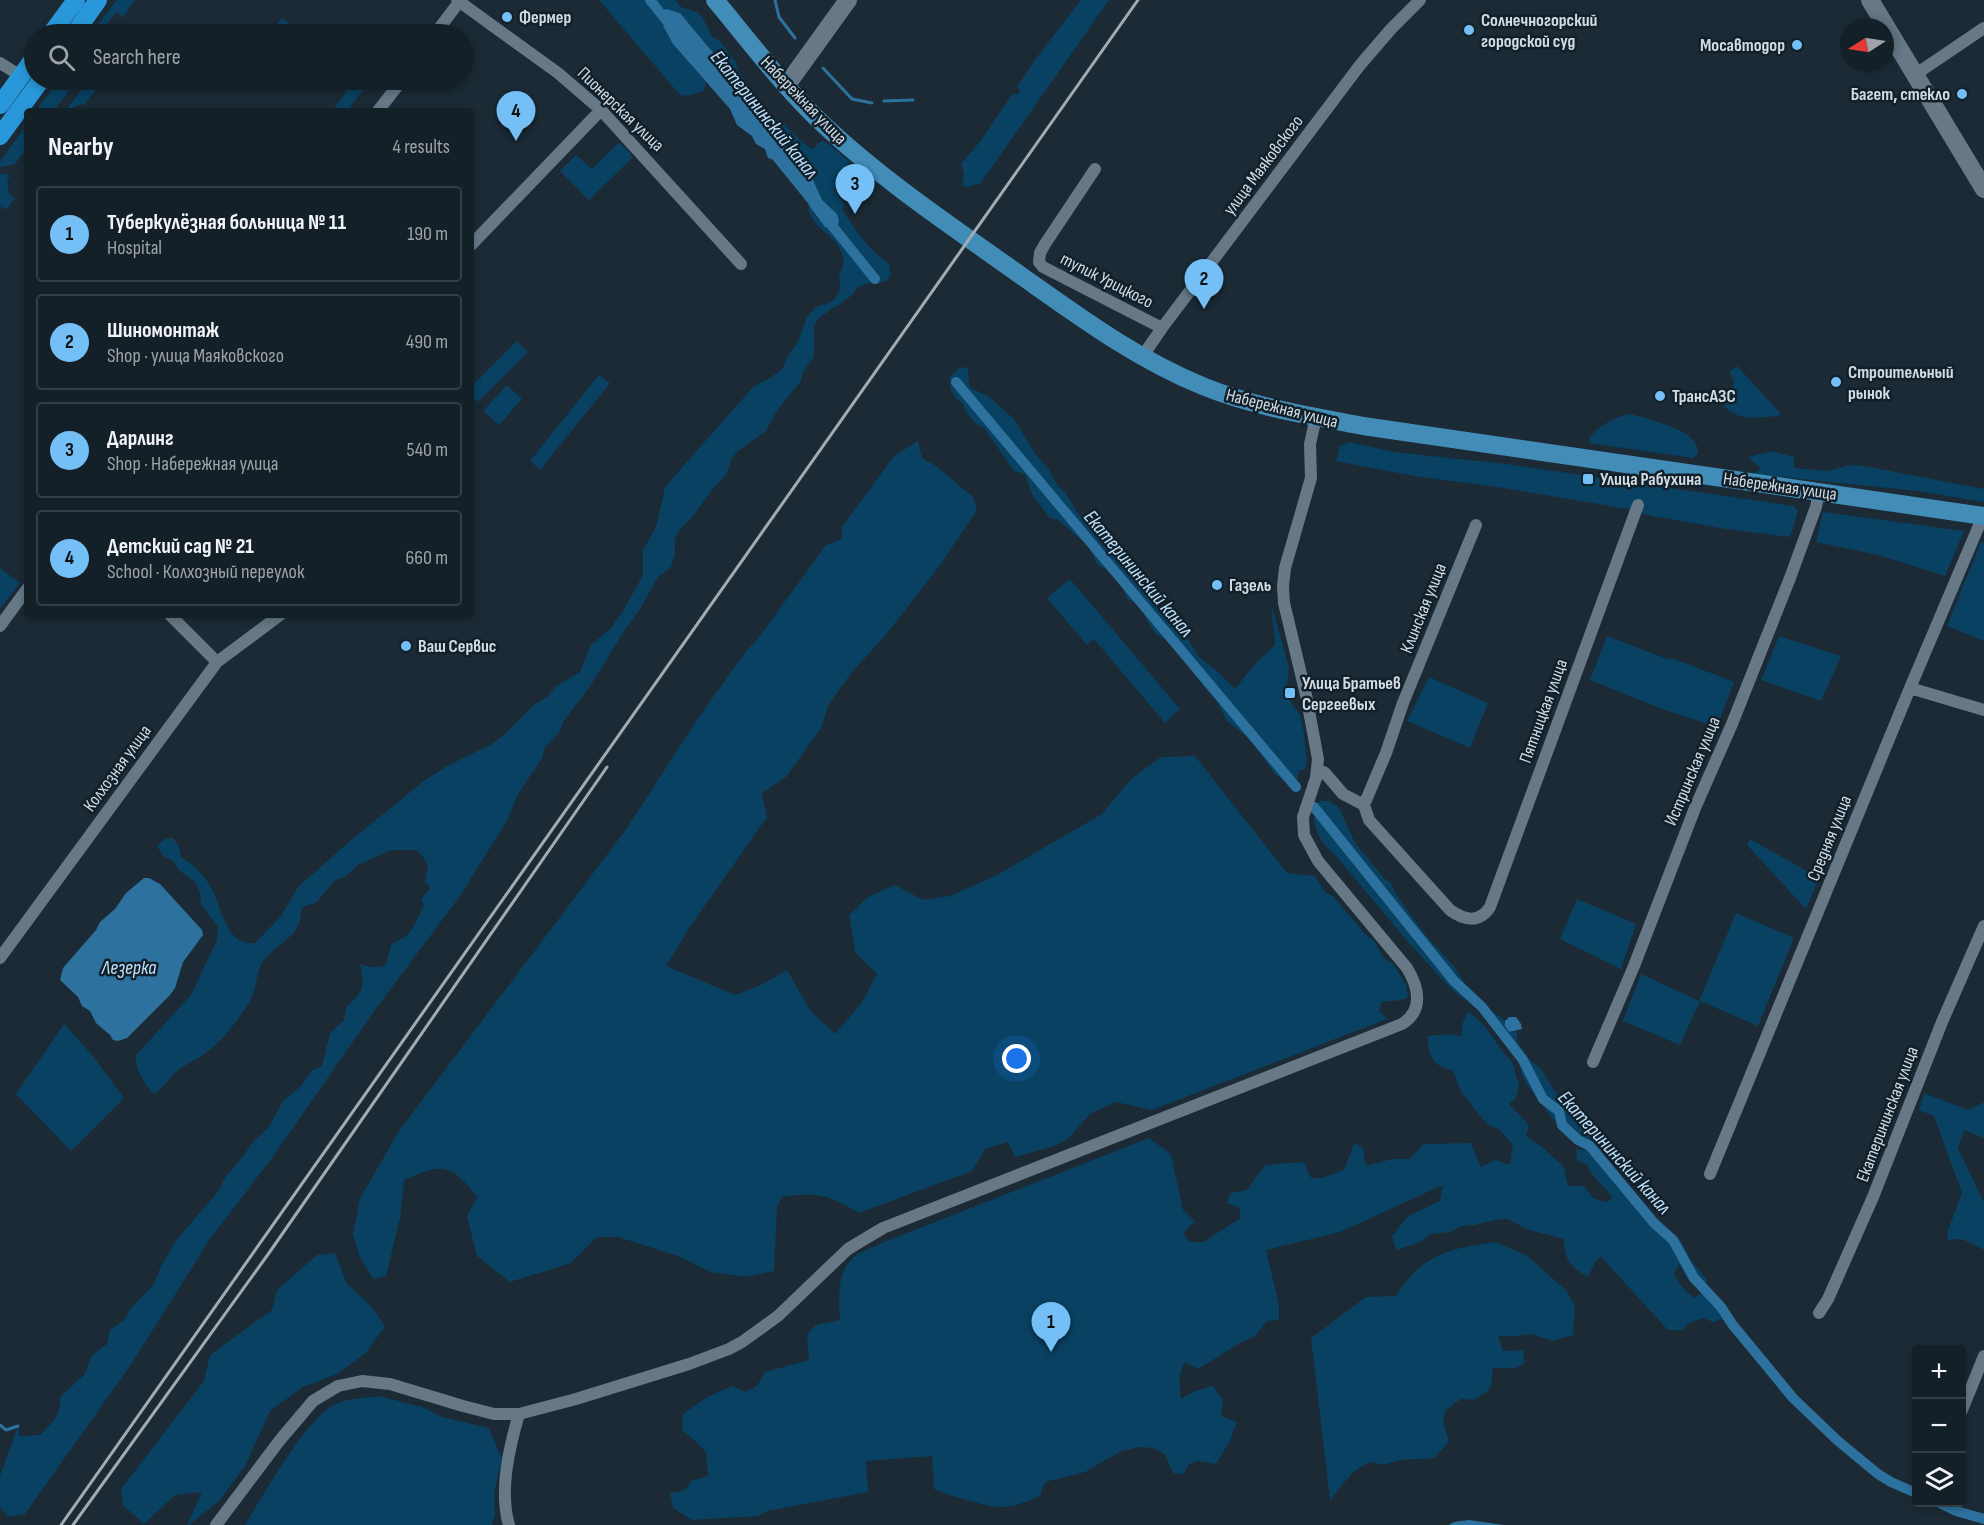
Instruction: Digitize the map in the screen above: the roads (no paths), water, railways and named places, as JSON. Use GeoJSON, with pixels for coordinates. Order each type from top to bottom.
{"type":"FeatureCollection","features":[{"type":"Feature","properties":{"kind":"highway"},"geometry":{"type":"LineString","coordinates":[[58,24],[76,0]]}},
{"type":"Feature","properties":{"kind":"highway"},"geometry":{"type":"LineString","coordinates":[[81,24],[98,0]]}},
{"type":"Feature","properties":{"kind":"highway"},"geometry":{"type":"LineString","coordinates":[[0,105],[24,72]]}},
{"type":"Feature","properties":{"kind":"highway"},"geometry":{"type":"LineString","coordinates":[[0,136],[34,90]]}},
{"type":"Feature","properties":{"kind":"main road","name":"Набережная улица"},"geometry":{"type":"LineString","coordinates":[[715,0],[786,86],[825,126],[901,190],[1114,341],[1177,375],[1231,397],[1316,417],[1456,441],[1984,516]]}},
{"type":"Feature","properties":{"kind":"street"},"geometry":{"type":"LineString","coordinates":[[786,86],[849,0]]}},
{"type":"Feature","properties":{"kind":"street","name":"улица Маяковского"},"geometry":{"type":"LineString","coordinates":[[1142,357],[1360,65],[1420,0]]}},
{"type":"Feature","properties":{"kind":"street"},"geometry":{"type":"LineString","coordinates":[[1870,0],[1984,189]]}},
{"type":"Feature","properties":{"kind":"street"},"geometry":{"type":"LineString","coordinates":[[442,24],[458,1]]}},
{"type":"Feature","properties":{"kind":"street","name":"Пионерская улица"},"geometry":{"type":"LineString","coordinates":[[458,1],[558,73],[601,110],[741,264]]}},
{"type":"Feature","properties":{"kind":"street"},"geometry":{"type":"LineString","coordinates":[[1916,74],[1984,28]]}},
{"type":"Feature","properties":{"kind":"street"},"geometry":{"type":"LineString","coordinates":[[0,63],[21,76]]}},
{"type":"Feature","properties":{"kind":"street"},"geometry":{"type":"LineString","coordinates":[[380,108],[394,90]]}},
{"type":"Feature","properties":{"kind":"street"},"geometry":{"type":"LineString","coordinates":[[474,242],[601,110]]}},
{"type":"Feature","properties":{"kind":"street","name":"тупик Урицкого"},"geometry":{"type":"LineString","coordinates":[[1095,169],[1040,252],[1039,262],[1043,267],[1162,328]]}},
{"type":"Feature","properties":{"kind":"street"},"geometry":{"type":"LineString","coordinates":[[216,1525],[280,1440],[313,1401],[338,1386],[362,1381],[390,1384],[494,1414],[519,1414],[689,1364],[729,1349],[766,1326],[848,1249],[883,1228],[1402,1024],[1411,1018],[1416,1008],[1417,995],[1414,980],[1397,954],[1318,861],[1304,835],[1302,823],[1318,769],[1314,733],[1290,629],[1283,586],[1285,568],[1311,478],[1311,444],[1316,417]]}},
{"type":"Feature","properties":{"kind":"street","name":"Истринская улица"},"geometry":{"type":"LineString","coordinates":[[1593,1062],[1786,589],[1816,507],[1819,491]]}},
{"type":"Feature","properties":{"kind":"street","name":"Пятницкая улица"},"geometry":{"type":"LineString","coordinates":[[1364,806],[1369,820],[1450,910],[1461,917],[1472,919],[1483,915],[1490,907],[1638,505]]}},
{"type":"Feature","properties":{"kind":"street","name":"Средняя улица"},"geometry":{"type":"LineString","coordinates":[[1710,1174],[1910,688],[1984,516]]}},
{"type":"Feature","properties":{"kind":"street","name":"Клинская улица"},"geometry":{"type":"LineString","coordinates":[[1364,806],[1386,753],[1403,703],[1476,525]]}},
{"type":"Feature","properties":{"kind":"street"},"geometry":{"type":"LineString","coordinates":[[0,626],[24,593]]}},
{"type":"Feature","properties":{"kind":"street"},"geometry":{"type":"LineString","coordinates":[[173,618],[218,662]]}},
{"type":"Feature","properties":{"kind":"street","name":"Колхозная улица"},"geometry":{"type":"LineString","coordinates":[[0,958],[218,662],[276,618]]}},
{"type":"Feature","properties":{"kind":"street"},"geometry":{"type":"LineString","coordinates":[[1910,688],[1984,710]]}},
{"type":"Feature","properties":{"kind":"street"},"geometry":{"type":"LineString","coordinates":[[1318,769],[1325,773],[1343,794],[1364,806]]}},
{"type":"Feature","properties":{"kind":"street","name":"Екатерининская улица"},"geometry":{"type":"LineString","coordinates":[[1819,1313],[1828,1299],[1873,1197],[1942,1022],[1984,926]]}},
{"type":"Feature","properties":{"kind":"street"},"geometry":{"type":"LineString","coordinates":[[1966,1400],[1984,1356]]}},
{"type":"Feature","properties":{"kind":"street"},"geometry":{"type":"LineString","coordinates":[[509,1525],[504,1507],[504,1493],[519,1414]]}},
{"type":"Feature","properties":{"kind":"water"},"geometry":{"type":"Polygon","coordinates":[[[666,9],[680,13],[730,73],[739,88],[751,93],[774,135],[798,159],[813,180],[822,200],[837,214],[839,221],[837,227],[831,229],[825,227],[810,207],[807,193],[799,181],[793,177],[784,163],[768,158],[765,149],[756,144],[752,136],[737,125],[730,109],[673,44],[663,26],[669,24],[670,19],[660,12],[666,9]]]}},
{"type":"Feature","properties":{"kind":"water","name":"Лезерка"},"geometry":{"type":"Polygon","coordinates":[[[144,878],[160,884],[202,930],[203,935],[183,962],[175,988],[170,995],[127,1038],[118,1041],[113,1040],[96,1023],[90,1011],[82,1006],[78,997],[60,980],[63,968],[96,930],[100,922],[115,909],[126,893],[144,878]]]}},
{"type":"Feature","properties":{"kind":"water"},"geometry":{"type":"Polygon","coordinates":[[[1509,1017],[1516,1017],[1522,1029],[1509,1032],[1505,1021],[1509,1017]]]}},
{"type":"Feature","properties":{"kind":"water"},"geometry":{"type":"Polygon","coordinates":[[[1469,1520],[1504,1525],[1449,1525],[1469,1520]]]}},
{"type":"Feature","properties":{"kind":"waterway","name":"Екатерининский канал"},"geometry":{"type":"LineString","coordinates":[[650,0],[678,35]]}},
{"type":"Feature","properties":{"kind":"waterway"},"geometry":{"type":"LineString","coordinates":[[775,0],[779,17],[795,38]]}},
{"type":"Feature","properties":{"kind":"waterway"},"geometry":{"type":"LineString","coordinates":[[823,68],[852,99],[872,103]]}},
{"type":"Feature","properties":{"kind":"waterway"},"geometry":{"type":"LineString","coordinates":[[884,101],[913,100]]}},
{"type":"Feature","properties":{"kind":"waterway","name":"Екатерининский канал"},"geometry":{"type":"LineString","coordinates":[[773,152],[816,205]]}},
{"type":"Feature","properties":{"kind":"waterway","name":"Екатерининский канал"},"geometry":{"type":"LineString","coordinates":[[825,217],[875,279]]}},
{"type":"Feature","properties":{"kind":"waterway","name":"Екатерининский канал"},"geometry":{"type":"LineString","coordinates":[[956,382],[1296,787]]}},
{"type":"Feature","properties":{"kind":"waterway","name":"Екатерининский канал"},"geometry":{"type":"LineString","coordinates":[[1314,807],[1454,981],[1482,1007],[1523,1060],[1543,1099],[1559,1111],[1562,1125],[1578,1140],[1590,1146],[1654,1223],[1673,1240],[1694,1278],[1721,1307],[1732,1324],[1793,1398],[1838,1441],[1878,1474],[1912,1491]]}},
{"type":"Feature","properties":{"kind":"waterway"},"geometry":{"type":"LineString","coordinates":[[0,1425],[6,1430],[18,1426]]}},
{"type":"Feature","properties":{"kind":"waterway","name":"Екатерининский канал"},"geometry":{"type":"LineString","coordinates":[[1948,1507],[1984,1519]]}},
{"type":"Feature","properties":{"kind":"railway"},"geometry":{"type":"LineString","coordinates":[[61,1525],[1138,0]]}},
{"type":"Feature","properties":{"kind":"railway"},"geometry":{"type":"LineString","coordinates":[[73,1525],[269,1253],[607,767]]}},
{"type":"Feature","properties":{"kind":"place","name":"Фермер"},"geometry":{"type":"Point","coordinates":[507,17]}},
{"type":"Feature","properties":{"kind":"place","name":"Солнечногорский городской суд"},"geometry":{"type":"Point","coordinates":[1469,30]}},
{"type":"Feature","properties":{"kind":"place","name":"Мосавтодор"},"geometry":{"type":"Point","coordinates":[1797,45]}},
{"type":"Feature","properties":{"kind":"place","name":"Багет, стекло"},"geometry":{"type":"Point","coordinates":[1962,94]}},
{"type":"Feature","properties":{"kind":"place","name":"Детский сад № 21"},"geometry":{"type":"Point","coordinates":[516,141]}},
{"type":"Feature","properties":{"kind":"place","name":"Дарлинг"},"geometry":{"type":"Point","coordinates":[855,214]}},
{"type":"Feature","properties":{"kind":"place","name":"Шиномонтаж"},"geometry":{"type":"Point","coordinates":[1204,309]}},
{"type":"Feature","properties":{"kind":"place","name":"Строительный рынок"},"geometry":{"type":"Point","coordinates":[1836,382]}},
{"type":"Feature","properties":{"kind":"place","name":"ТрансАЗС"},"geometry":{"type":"Point","coordinates":[1660,396]}},
{"type":"Feature","properties":{"kind":"place","name":"Улица Рабухина"},"geometry":{"type":"Point","coordinates":[1588,479]}},
{"type":"Feature","properties":{"kind":"place","name":"Газель"},"geometry":{"type":"Point","coordinates":[1217,585]}},
{"type":"Feature","properties":{"kind":"place","name":"Ваш Сервис"},"geometry":{"type":"Point","coordinates":[406,646]}},
{"type":"Feature","properties":{"kind":"place","name":"Улица Братьев Сергеевых"},"geometry":{"type":"Point","coordinates":[1290,693]}},
{"type":"Feature","properties":{"kind":"place","name":"Туберкулёзная больница № 11"},"geometry":{"type":"Point","coordinates":[1051,1352]}}]}
